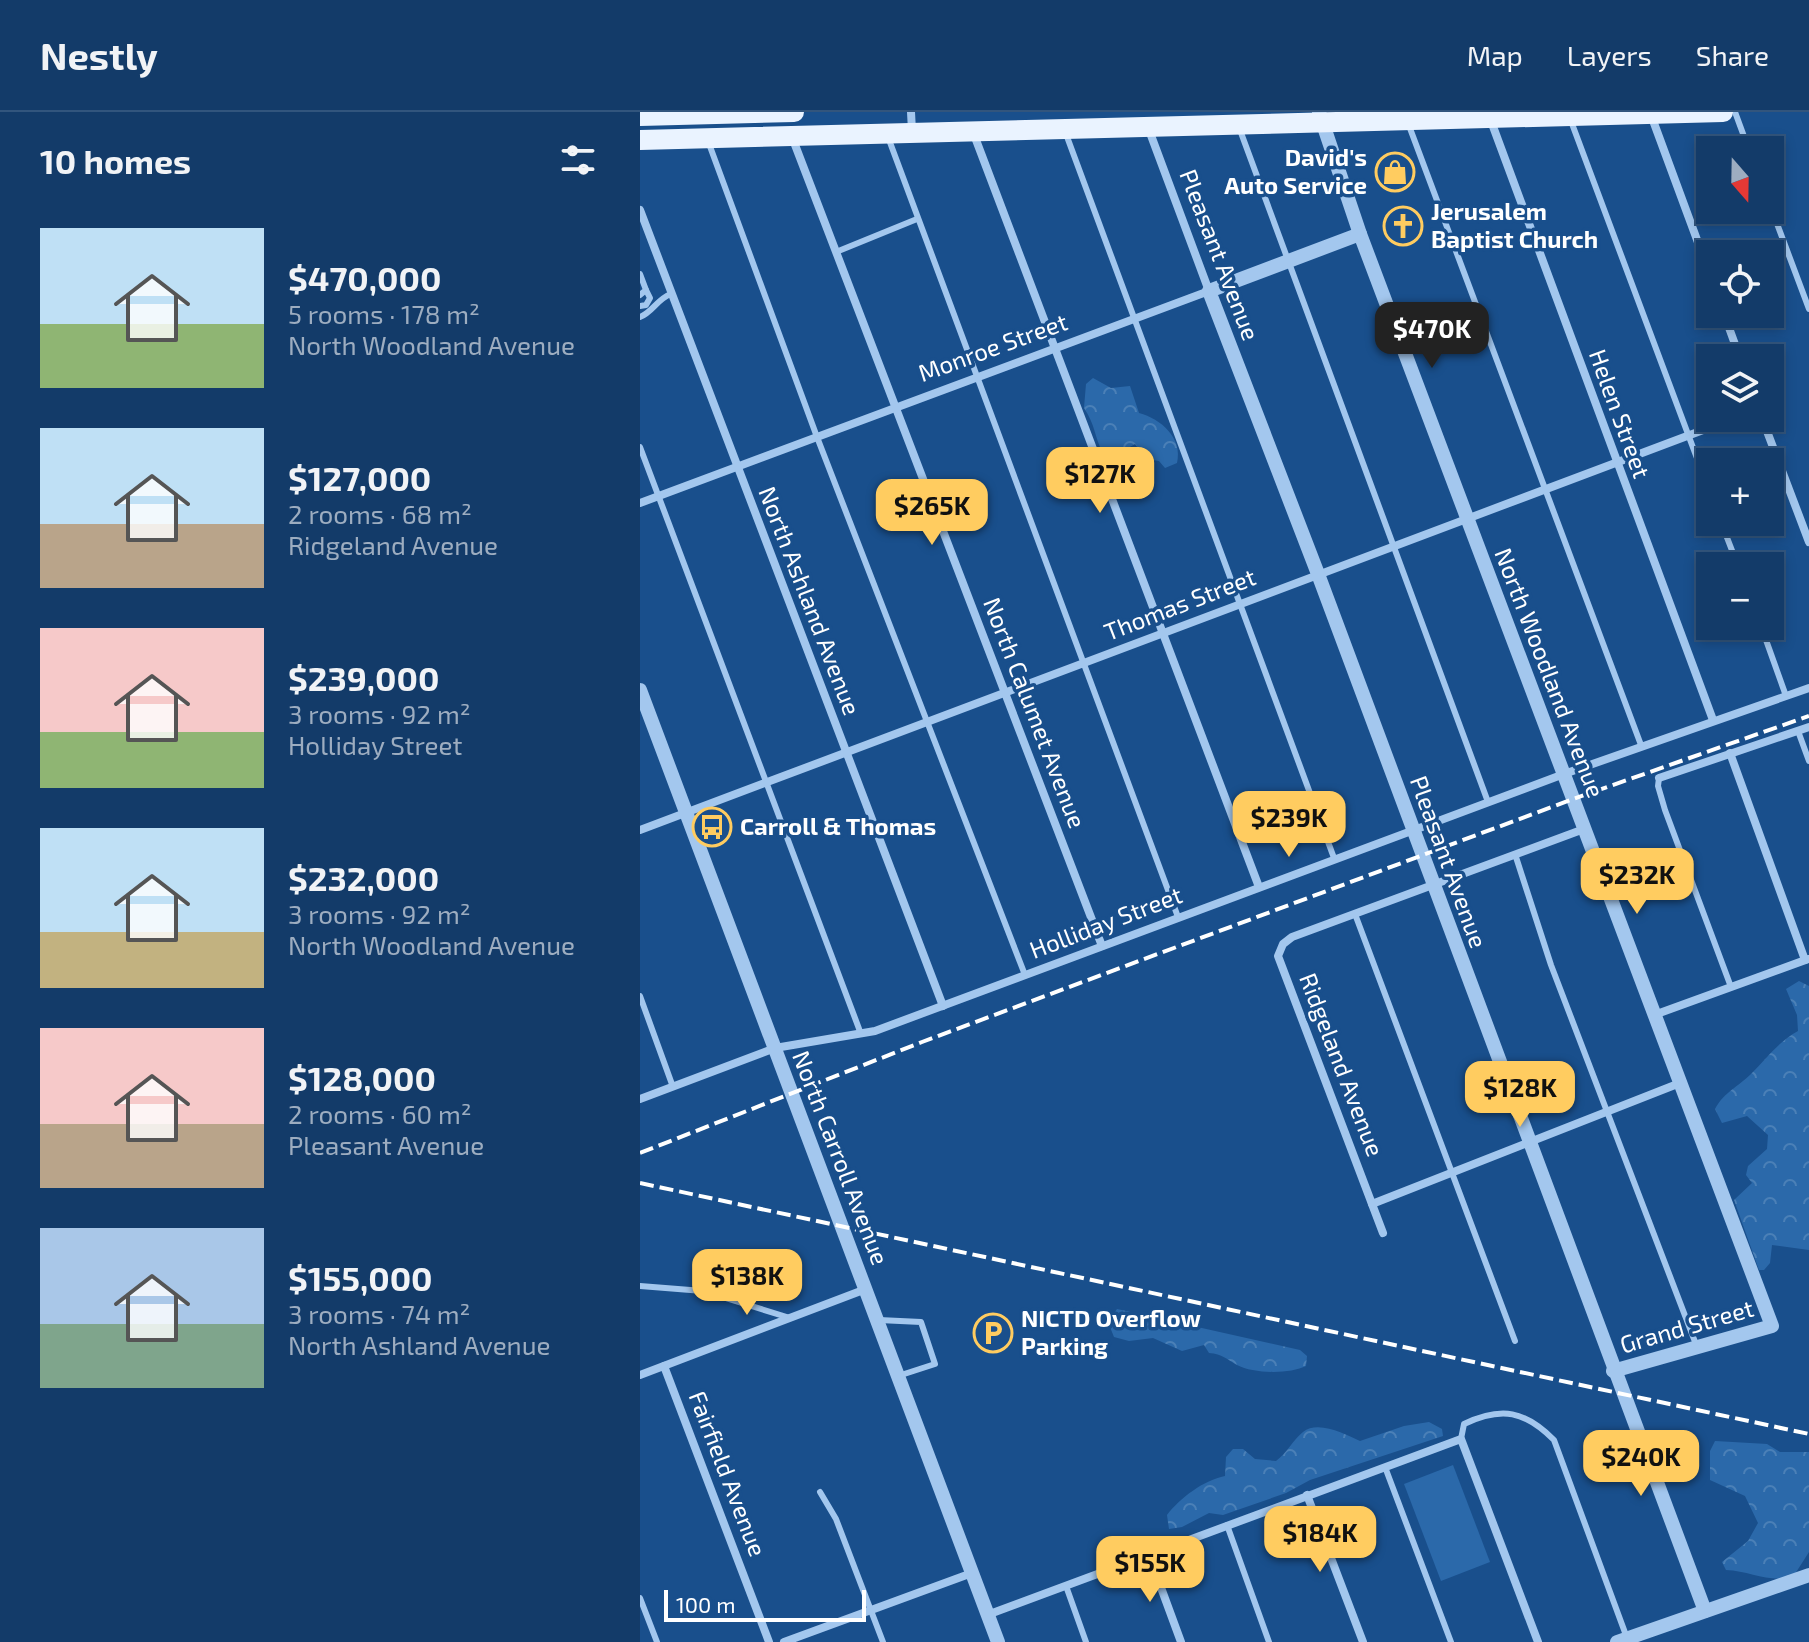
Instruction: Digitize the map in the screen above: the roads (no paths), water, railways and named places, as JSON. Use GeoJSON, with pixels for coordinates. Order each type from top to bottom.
{"type":"FeatureCollection","features":[{"type":"Feature","properties":{"kind":"main road"},"geometry":{"type":"LineString","coordinates":[[640,116],[794,112]]}},
{"type":"Feature","properties":{"kind":"main road"},"geometry":{"type":"LineString","coordinates":[[640,140],[886,133],[911,122],[973,131],[1238,126],[1321,118],[1408,122],[1723,112]]}},
{"type":"Feature","properties":{"kind":"street"},"geometry":{"type":"LineString","coordinates":[[1651,114],[1697,240]]}},
{"type":"Feature","properties":{"kind":"street","name":"North Woodland Avenue"},"geometry":{"type":"LineString","coordinates":[[1321,118],[1360,234],[1772,1326]]}},
{"type":"Feature","properties":{"kind":"street","name":"Helen Street"},"geometry":{"type":"LineString","coordinates":[[1491,120],[1713,720]]}},
{"type":"Feature","properties":{"kind":"street","name":"Pleasant Avenue"},"geometry":{"type":"LineString","coordinates":[[1148,128],[1705,1611]]}},
{"type":"Feature","properties":{"kind":"street"},"geometry":{"type":"LineString","coordinates":[[973,131],[1259,887]]}},
{"type":"Feature","properties":{"kind":"street","name":"North Calumet Avenue"},"geometry":{"type":"LineString","coordinates":[[792,136],[1102,946]]}},
{"type":"Feature","properties":{"kind":"street","name":"North Ashland Avenue"},"geometry":{"type":"LineString","coordinates":[[640,210],[943,1006]]}},
{"type":"Feature","properties":{"kind":"street","name":"Monroe Street"},"geometry":{"type":"LineString","coordinates":[[640,503],[1360,234]]}},
{"type":"Feature","properties":{"kind":"street","name":"Thomas Street"},"geometry":{"type":"LineString","coordinates":[[640,830],[1696,432]]}},
{"type":"Feature","properties":{"kind":"street"},"geometry":{"type":"LineString","coordinates":[[1767,432],[1809,542]]}},
{"type":"Feature","properties":{"kind":"street","name":"Holliday Street"},"geometry":{"type":"LineString","coordinates":[[640,1099],[775,1048],[861,1034],[943,1006],[1641,745],[1809,688]]}},
{"type":"Feature","properties":{"kind":"street","name":"North Carroll Avenue"},"geometry":{"type":"LineString","coordinates":[[640,690],[998,1642]]}},
{"type":"Feature","properties":{"kind":"street"},"geometry":{"type":"LineString","coordinates":[[1659,778],[1809,727]]}},
{"type":"Feature","properties":{"kind":"street"},"geometry":{"type":"LineString","coordinates":[[1654,1015],[1807,960],[1730,753]]}},
{"type":"Feature","properties":{"kind":"street","name":"Ridgeland Avenue"},"geometry":{"type":"LineString","coordinates":[[1383,1233],[1278,956],[1283,944],[1292,937],[1584,829]]}},
{"type":"Feature","properties":{"kind":"street"},"geometry":{"type":"LineString","coordinates":[[1372,1204],[1680,1083]]}},
{"type":"Feature","properties":{"kind":"street"},"geometry":{"type":"LineString","coordinates":[[640,1375],[866,1289]]}},
{"type":"Feature","properties":{"kind":"street","name":"Grand Street"},"geometry":{"type":"LineString","coordinates":[[1613,1371],[1772,1326]]}},
{"type":"Feature","properties":{"kind":"street","name":"Fairfield Avenue"},"geometry":{"type":"LineString","coordinates":[[664,1366],[769,1642]]}},
{"type":"Feature","properties":{"kind":"street"},"geometry":{"type":"LineString","coordinates":[[987,1615],[1461,1439],[1538,1642]]}},
{"type":"Feature","properties":{"kind":"street"},"geometry":{"type":"LineString","coordinates":[[1307,1495],[1363,1642]]}},
{"type":"Feature","properties":{"kind":"street"},"geometry":{"type":"LineString","coordinates":[[1149,1555],[1181,1642]]}},
{"type":"Feature","properties":{"kind":"street"},"geometry":{"type":"LineString","coordinates":[[784,1642],[972,1573]]}},
{"type":"Feature","properties":{"kind":"street"},"geometry":{"type":"LineString","coordinates":[[1622,1640],[1658,1635],[1705,1611],[1809,1575]]}},
{"type":"Feature","properties":{"kind":"lane"},"geometry":{"type":"LineString","coordinates":[[1735,112],[1744,136]]}},
{"type":"Feature","properties":{"kind":"lane"},"geometry":{"type":"LineString","coordinates":[[1559,116],[1696,456]]}},
{"type":"Feature","properties":{"kind":"lane"},"geometry":{"type":"LineString","coordinates":[[1408,122],[1641,745]]}},
{"type":"Feature","properties":{"kind":"lane"},"geometry":{"type":"LineString","coordinates":[[1238,126],[1488,802]]}},
{"type":"Feature","properties":{"kind":"lane"},"geometry":{"type":"LineString","coordinates":[[1065,129],[1334,858]]}},
{"type":"Feature","properties":{"kind":"lane"},"geometry":{"type":"LineString","coordinates":[[886,133],[975,379],[1178,917]]}},
{"type":"Feature","properties":{"kind":"lane"},"geometry":{"type":"LineString","coordinates":[[707,138],[817,437],[1025,975]]}},
{"type":"Feature","properties":{"kind":"lane"},"geometry":{"type":"LineString","coordinates":[[836,252],[917,219]]}},
{"type":"Feature","properties":{"kind":"lane"},"geometry":{"type":"LineString","coordinates":[[1777,224],[1809,309]]}},
{"type":"Feature","properties":{"kind":"lane"},"geometry":{"type":"LineString","coordinates":[[640,274],[643,293],[650,298],[646,305],[640,306]]}},
{"type":"Feature","properties":{"kind":"lane"},"geometry":{"type":"LineString","coordinates":[[640,317],[647,314],[660,297],[671,294]]}},
{"type":"Feature","properties":{"kind":"lane"},"geometry":{"type":"LineString","coordinates":[[640,447],[764,784],[861,1034]]}},
{"type":"Feature","properties":{"kind":"lane"},"geometry":{"type":"LineString","coordinates":[[1766,640],[1786,696]]}},
{"type":"Feature","properties":{"kind":"lane"},"geometry":{"type":"LineString","coordinates":[[1798,731],[1809,761]]}},
{"type":"Feature","properties":{"kind":"lane"},"geometry":{"type":"LineString","coordinates":[[1659,778],[1658,786],[1665,810],[1731,987]]}},
{"type":"Feature","properties":{"kind":"lane"},"geometry":{"type":"LineString","coordinates":[[1515,854],[1551,965],[1697,1347]]}},
{"type":"Feature","properties":{"kind":"lane"},"geometry":{"type":"LineString","coordinates":[[1355,914],[1515,1341]]}},
{"type":"Feature","properties":{"kind":"lane"},"geometry":{"type":"LineString","coordinates":[[640,996],[673,1087]]}},
{"type":"Feature","properties":{"kind":"lane"},"geometry":{"type":"LineString","coordinates":[[640,1286],[703,1291],[790,1318]]}},
{"type":"Feature","properties":{"kind":"lane"},"geometry":{"type":"LineString","coordinates":[[877,1319],[921,1322],[935,1364],[898,1376]]}},
{"type":"Feature","properties":{"kind":"lane"},"geometry":{"type":"LineString","coordinates":[[1461,1439],[1464,1424],[1498,1412],[1535,1421],[1554,1440],[1622,1640]]}},
{"type":"Feature","properties":{"kind":"lane"},"geometry":{"type":"LineString","coordinates":[[1385,1467],[1451,1642]]}},
{"type":"Feature","properties":{"kind":"lane"},"geometry":{"type":"LineString","coordinates":[[820,1492],[836,1519],[883,1642]]}},
{"type":"Feature","properties":{"kind":"lane"},"geometry":{"type":"LineString","coordinates":[[1227,1525],[1269,1642]]}},
{"type":"Feature","properties":{"kind":"lane"},"geometry":{"type":"LineString","coordinates":[[1066,1586],[1086,1642]]}},
{"type":"Feature","properties":{"kind":"lane"},"geometry":{"type":"LineString","coordinates":[[640,1598],[657,1642]]}},
{"type":"Feature","properties":{"kind":"railway"},"geometry":{"type":"LineString","coordinates":[[640,1153],[922,1042],[1573,799],[1809,716]]}},
{"type":"Feature","properties":{"kind":"railway"},"geometry":{"type":"LineString","coordinates":[[640,1183],[1809,1434]]}},
{"type":"Feature","properties":{"kind":"place","name":"David's Auto Service"},"geometry":{"type":"Point","coordinates":[1395,172]}},
{"type":"Feature","properties":{"kind":"place","name":"Jerusalem Baptist Church"},"geometry":{"type":"Point","coordinates":[1403,226]}},
{"type":"Feature","properties":{"kind":"place","name":"Carroll & Thomas"},"geometry":{"type":"Point","coordinates":[712,827]}},
{"type":"Feature","properties":{"kind":"place","name":"NICTD Overflow Parking"},"geometry":{"type":"Point","coordinates":[993,1333]}}]}
